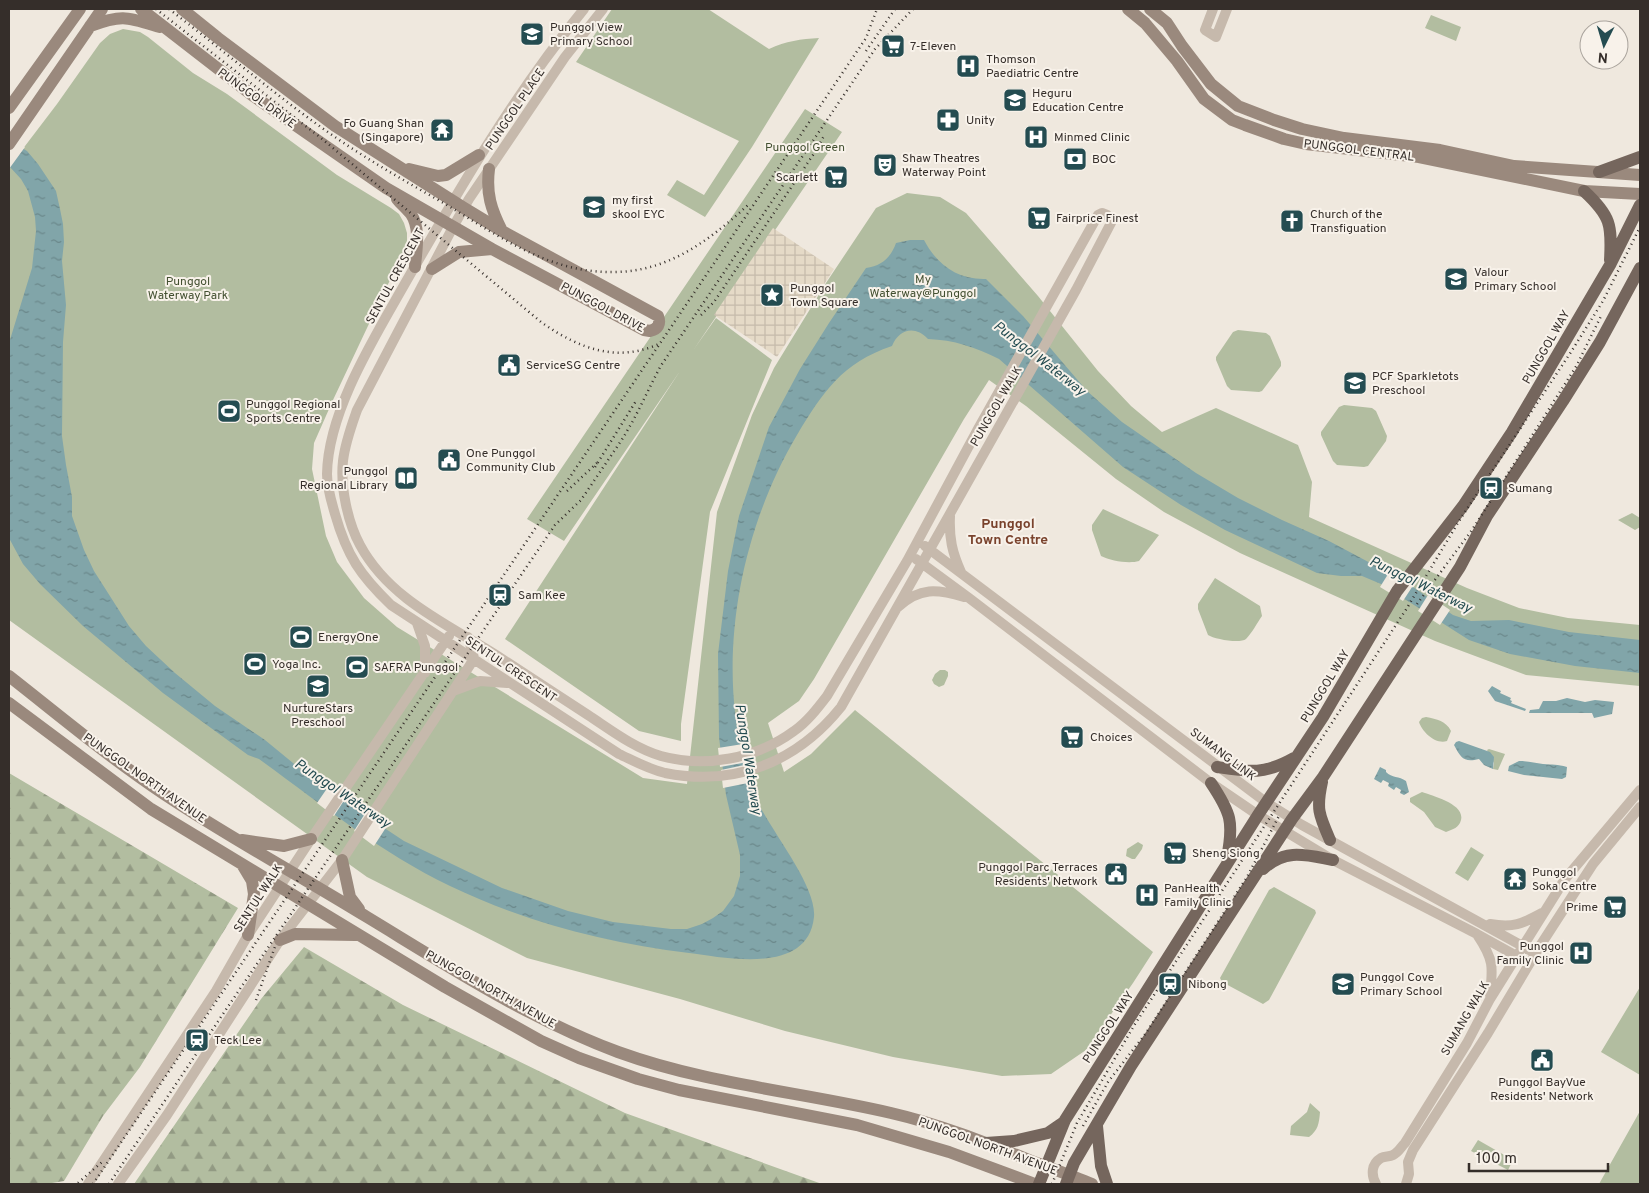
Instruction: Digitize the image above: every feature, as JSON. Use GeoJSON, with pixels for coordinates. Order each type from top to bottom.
{"type":"FeatureCollection","features":[{"type":"Feature","properties":{"kind":"main road"},"geometry":{"type":"LineString","coordinates":[[9,144],[102,9]]}},
{"type":"Feature","properties":{"kind":"main road","name":"PUNGGOL DRIVE"},"geometry":{"type":"LineString","coordinates":[[141,9],[252,95],[386,188],[492,249],[644,330],[650,332],[658,328],[660,324],[658,316],[502,231],[335,126],[182,9]]}},
{"type":"Feature","properties":{"kind":"main road","name":"PUNGGOL CENTRAL"},"geometry":{"type":"LineString","coordinates":[[1128,9],[1145,22],[1204,99],[1232,120],[1245,125],[1284,139],[1306,144],[1419,157],[1584,191],[1640,194]]}},
{"type":"Feature","properties":{"kind":"main road","name":"PUNGGOL CENTRAL"},"geometry":{"type":"LineString","coordinates":[[1150,9],[1167,23],[1211,84],[1238,106],[1274,120],[1302,129],[1344,138],[1440,150],[1514,166],[1640,175]]}},
{"type":"Feature","properties":{"kind":"main road"},"geometry":{"type":"LineString","coordinates":[[9,108],[78,10]]}},
{"type":"Feature","properties":{"kind":"main road"},"geometry":{"type":"LineString","coordinates":[[90,26],[123,17],[166,29]]}},
{"type":"Feature","properties":{"kind":"main road"},"geometry":{"type":"LineString","coordinates":[[402,168],[438,176],[446,175],[479,155]]}},
{"type":"Feature","properties":{"kind":"main road"},"geometry":{"type":"LineString","coordinates":[[1599,172],[1640,157]]}},
{"type":"Feature","properties":{"kind":"main road"},"geometry":{"type":"LineString","coordinates":[[489,169],[487,185],[491,203],[502,231]]}},
{"type":"Feature","properties":{"kind":"main road"},"geometry":{"type":"LineString","coordinates":[[386,188],[411,214],[415,221],[415,267]]}},
{"type":"Feature","properties":{"kind":"main road"},"geometry":{"type":"LineString","coordinates":[[1584,191],[1606,214],[1611,230],[1610,265]]}},
{"type":"Feature","properties":{"kind":"main road","name":"PUNGGOL WAY"},"geometry":{"type":"LineString","coordinates":[[1039,1184],[1065,1120],[1258,815],[1323,717],[1397,591],[1463,506],[1512,432],[1610,265],[1640,205]]}},
{"type":"Feature","properties":{"kind":"main road"},"geometry":{"type":"LineString","coordinates":[[432,270],[458,252],[492,249]]}},
{"type":"Feature","properties":{"kind":"main road"},"geometry":{"type":"LineString","coordinates":[[1068,1180],[1074,1163],[1131,1066],[1460,567],[1487,516],[1600,342],[1640,268]]}},
{"type":"Feature","properties":{"kind":"main road","name":"PUNGGOL NORTH AVENUE"},"geometry":{"type":"LineString","coordinates":[[9,676],[89,740],[162,792],[234,839],[363,914],[467,978],[542,1019],[618,1052],[656,1064],[706,1077],[893,1113],[941,1126],[1046,1166],[1068,1180],[1092,1184]]}},
{"type":"Feature","properties":{"kind":"main road","name":"PUNGGOL NORTH AVENUE"},"geometry":{"type":"LineString","coordinates":[[9,703],[151,809],[445,987],[540,1041],[638,1080],[679,1090],[856,1125],[949,1152],[1035,1184]]}},
{"type":"Feature","properties":{"kind":"main road"},"geometry":{"type":"LineString","coordinates":[[1217,767],[1242,771],[1270,770],[1298,756]]}},
{"type":"Feature","properties":{"kind":"main road"},"geometry":{"type":"LineString","coordinates":[[1323,777],[1318,805],[1321,820],[1330,840]]}},
{"type":"Feature","properties":{"kind":"main road"},"geometry":{"type":"LineString","coordinates":[[1211,783],[1226,806],[1230,822],[1231,840],[1226,866]]}},
{"type":"Feature","properties":{"kind":"main road"},"geometry":{"type":"LineString","coordinates":[[234,839],[284,846],[311,839]]}},
{"type":"Feature","properties":{"kind":"main road"},"geometry":{"type":"LineString","coordinates":[[1254,877],[1271,862],[1291,855],[1301,854],[1333,860]]}},
{"type":"Feature","properties":{"kind":"main road"},"geometry":{"type":"LineString","coordinates":[[342,860],[350,897],[363,914]]}},
{"type":"Feature","properties":{"kind":"main road"},"geometry":{"type":"LineString","coordinates":[[242,864],[252,881],[254,894],[248,935]]}},
{"type":"Feature","properties":{"kind":"main road"},"geometry":{"type":"LineString","coordinates":[[280,940],[295,934],[330,933],[358,935]]}},
{"type":"Feature","properties":{"kind":"main road"},"geometry":{"type":"LineString","coordinates":[[986,1143],[1014,1141],[1048,1133],[1065,1120]]}},
{"type":"Feature","properties":{"kind":"main road"},"geometry":{"type":"LineString","coordinates":[[1097,1126],[1101,1166],[1107,1184]]}},
{"type":"Feature","properties":{"kind":"main road"},"geometry":{"type":"LineString","coordinates":[[991,1168],[1004,1184]]}},
{"type":"Feature","properties":{"kind":"street","name":"PUNGGOL PLACE"},"geometry":{"type":"LineString","coordinates":[[442,220],[479,155],[551,48],[584,9]]}},
{"type":"Feature","properties":{"kind":"street","name":"PUNGGOL PLACE"},"geometry":{"type":"LineString","coordinates":[[453,227],[489,169],[565,57],[603,9]]}},
{"type":"Feature","properties":{"kind":"street"},"geometry":{"type":"LineString","coordinates":[[1214,9],[1205,30],[1216,37],[1227,9]]}},
{"type":"Feature","properties":{"kind":"street","name":"PUNGGOL WALK"},"geometry":{"type":"LineString","coordinates":[[918,540],[1098,215],[1102,213],[1107,215],[1112,221],[1076,290],[929,549]]}},
{"type":"Feature","properties":{"kind":"street","name":"SENTUL CRESCENT"},"geometry":{"type":"LineString","coordinates":[[442,220],[379,331],[342,404],[329,449],[327,474],[329,496],[341,536],[355,565],[370,584],[391,605],[417,623],[474,658],[618,754],[651,769],[690,776],[721,776],[743,772],[783,758],[804,744],[825,724],[840,706],[857,680],[929,549]]}},
{"type":"Feature","properties":{"kind":"street","name":"SENTUL CRESCENT"},"geometry":{"type":"LineString","coordinates":[[453,227],[357,410],[343,463],[345,501],[350,523],[360,546],[382,577],[413,604],[468,637],[630,742],[660,755],[676,759],[716,760],[738,757],[776,742],[794,732],[815,712],[827,696],[918,540]]}},
{"type":"Feature","properties":{"kind":"street"},"geometry":{"type":"LineString","coordinates":[[951,512],[949,533],[954,556],[962,574]]}},
{"type":"Feature","properties":{"kind":"street","name":"SUMANG LINK"},"geometry":{"type":"LineString","coordinates":[[918,540],[1217,767],[1292,820],[1535,953]]}},
{"type":"Feature","properties":{"kind":"street"},"geometry":{"type":"LineString","coordinates":[[910,555],[1211,783],[1258,815],[1333,860],[1529,963]]}},
{"type":"Feature","properties":{"kind":"street"},"geometry":{"type":"LineString","coordinates":[[894,610],[906,600],[928,591],[940,591],[969,598]]}},
{"type":"Feature","properties":{"kind":"street"},"geometry":{"type":"LineString","coordinates":[[417,623],[425,646],[424,673]]}},
{"type":"Feature","properties":{"kind":"street","name":"SENTUL WALK"},"geometry":{"type":"LineString","coordinates":[[88,1184],[216,991],[248,935],[311,839],[454,629]]}},
{"type":"Feature","properties":{"kind":"street"},"geometry":{"type":"LineString","coordinates":[[118,1184],[167,1115],[280,940],[342,860],[453,691],[474,658],[468,637]]}},
{"type":"Feature","properties":{"kind":"street"},"geometry":{"type":"LineString","coordinates":[[453,691],[480,681],[510,683]]}},
{"type":"Feature","properties":{"kind":"street","name":"SUMANG WALK"},"geometry":{"type":"LineString","coordinates":[[1376,1184],[1372,1171],[1375,1164],[1380,1159],[1396,1154],[1405,1143],[1467,1043],[1490,998],[1565,880],[1640,790]]}},
{"type":"Feature","properties":{"kind":"street","name":"SUMANG WALK"},"geometry":{"type":"LineString","coordinates":[[1406,1184],[1409,1174],[1408,1162],[1413,1150],[1488,1033],[1535,953],[1593,864],[1640,807]]}},
{"type":"Feature","properties":{"kind":"street"},"geometry":{"type":"LineString","coordinates":[[1482,923],[1506,927],[1524,924],[1545,911]]}},
{"type":"Feature","properties":{"kind":"street"},"geometry":{"type":"LineString","coordinates":[[1477,934],[1488,950],[1492,961],[1490,998]]}},
{"type":"Feature","properties":{"kind":"green space"},"geometry":{"type":"Polygon","coordinates":[[[612,9],[708,9],[769,49],[794,41],[819,38],[752,147],[705,217],[667,195],[677,180],[704,195],[739,141],[576,62],[612,9]]]}},
{"type":"Feature","properties":{"kind":"green space"},"geometry":{"type":"Polygon","coordinates":[[[1431,15],[1461,27],[1456,41],[1425,28],[1431,15]]]}},
{"type":"Feature","properties":{"kind":"green space","name":"Punggol Waterway Park"},"geometry":{"type":"Polygon","coordinates":[[[123,29],[140,32],[148,37],[193,73],[227,94],[337,175],[391,208],[399,214],[404,223],[407,233],[407,247],[314,443],[312,469],[326,536],[337,562],[364,598],[397,627],[643,778],[687,784],[717,512],[752,415],[774,368],[826,283],[876,208],[907,193],[940,197],[966,213],[1038,296],[1098,371],[1131,406],[1162,432],[1216,408],[1298,445],[1312,482],[1309,517],[1467,588],[1519,608],[1568,618],[1640,625],[1640,686],[1526,675],[1435,641],[1240,553],[1164,512],[1116,479],[1026,406],[989,380],[964,419],[814,679],[799,701],[768,723],[784,772],[811,754],[855,710],[1153,952],[1086,1050],[1051,1074],[1002,1076],[893,1057],[785,1031],[680,999],[527,958],[367,877],[9,620],[9,167],[100,43],[110,34],[123,29]]]}},
{"type":"Feature","properties":{"kind":"green space","name":"Punggol Green"},"geometry":{"type":"Polygon","coordinates":[[[805,109],[842,132],[694,349],[716,318],[772,360],[710,512],[681,724],[681,741],[639,731],[505,639],[680,371],[564,541],[527,519],[805,109]]]}},
{"type":"Feature","properties":{"kind":"green space"},"geometry":{"type":"Polygon","coordinates":[[[1238,330],[1266,333],[1270,336],[1281,362],[1281,366],[1262,391],[1231,390],[1227,386],[1216,360],[1216,357],[1233,332],[1238,330]]]}},
{"type":"Feature","properties":{"kind":"green space"},"geometry":{"type":"Polygon","coordinates":[[[1344,405],[1372,408],[1376,411],[1387,436],[1386,441],[1368,466],[1337,465],[1333,461],[1321,435],[1321,432],[1339,407],[1344,405]]]}},
{"type":"Feature","properties":{"kind":"green space"},"geometry":{"type":"Polygon","coordinates":[[[1103,509],[1159,535],[1139,561],[1120,562],[1101,556],[1092,525],[1103,509]]]}},
{"type":"Feature","properties":{"kind":"green space"},"geometry":{"type":"Polygon","coordinates":[[[1632,513],[1640,518],[1640,527],[1635,530],[1618,520],[1632,513]]]}},
{"type":"Feature","properties":{"kind":"green space"},"geometry":{"type":"Polygon","coordinates":[[[1215,578],[1260,606],[1262,616],[1246,639],[1238,641],[1227,640],[1208,635],[1198,609],[1198,604],[1215,578]]]}},
{"type":"Feature","properties":{"kind":"green space"},"geometry":{"type":"Polygon","coordinates":[[[940,670],[948,672],[948,676],[944,685],[939,687],[932,680],[940,670]]]}},
{"type":"Feature","properties":{"kind":"green space"},"geometry":{"type":"Polygon","coordinates":[[[1426,717],[1441,721],[1447,725],[1451,731],[1447,741],[1438,741],[1426,733],[1419,722],[1422,718],[1426,717]]]}},
{"type":"Feature","properties":{"kind":"green space"},"geometry":{"type":"Polygon","coordinates":[[[1487,750],[1505,754],[1498,770],[1493,769],[1494,763],[1487,750]]]}},
{"type":"Feature","properties":{"kind":"green space"},"geometry":{"type":"Polygon","coordinates":[[[9,773],[238,908],[140,1067],[103,1116],[64,1181],[46,1184],[9,1184],[9,773]]]}},
{"type":"Feature","properties":{"kind":"green space"},"geometry":{"type":"Polygon","coordinates":[[[1422,792],[1440,798],[1458,809],[1461,814],[1461,820],[1457,827],[1446,832],[1435,827],[1424,812],[1410,802],[1410,798],[1422,792]]]}},
{"type":"Feature","properties":{"kind":"green space"},"geometry":{"type":"Polygon","coordinates":[[[1138,842],[1143,845],[1135,859],[1126,856],[1127,849],[1138,842]]]}},
{"type":"Feature","properties":{"kind":"green space"},"geometry":{"type":"Polygon","coordinates":[[[1471,847],[1484,855],[1468,881],[1455,873],[1471,847]]]}},
{"type":"Feature","properties":{"kind":"green space"},"geometry":{"type":"Polygon","coordinates":[[[1274,887],[1315,910],[1316,913],[1269,1000],[1263,1004],[1222,982],[1220,978],[1269,890],[1274,887]]]}},
{"type":"Feature","properties":{"kind":"green space"},"geometry":{"type":"Polygon","coordinates":[[[304,947],[403,1005],[625,1113],[822,1184],[134,1184],[261,999],[304,947]]]}},
{"type":"Feature","properties":{"kind":"green space"},"geometry":{"type":"Polygon","coordinates":[[[1640,987],[1640,1075],[1601,1052],[1640,987]]]}},
{"type":"Feature","properties":{"kind":"green space"},"geometry":{"type":"Polygon","coordinates":[[[1310,1103],[1320,1112],[1316,1129],[1309,1137],[1290,1135],[1291,1126],[1307,1112],[1310,1103]]]}},
{"type":"Feature","properties":{"kind":"green space"},"geometry":{"type":"Polygon","coordinates":[[[1640,1111],[1640,1184],[1599,1184],[1640,1111]]]}},
{"type":"Feature","properties":{"kind":"green space"},"geometry":{"type":"Polygon","coordinates":[[[1478,1140],[1513,1160],[1508,1170],[1471,1151],[1478,1140]]]}},
{"type":"Feature","properties":{"kind":"shaded area","name":"Punggol Town Square"},"geometry":{"type":"Polygon","coordinates":[[[773,228],[834,269],[777,357],[714,315],[773,228]]]}},
{"type":"Feature","properties":{"kind":"water","name":"Punggol Waterway"},"geometry":{"type":"Polygon","coordinates":[[[9,140],[27,151],[56,191],[63,224],[62,261],[66,305],[63,342],[62,436],[72,497],[72,516],[94,571],[129,626],[146,646],[175,673],[215,706],[265,740],[321,786],[404,841],[502,888],[568,911],[613,922],[671,929],[687,929],[702,924],[723,911],[734,896],[740,876],[740,855],[726,795],[719,737],[718,654],[728,571],[739,516],[769,427],[800,369],[866,268],[877,265],[885,260],[896,243],[924,240],[935,257],[949,269],[966,277],[986,279],[1023,316],[1087,391],[1122,422],[1196,473],[1238,498],[1329,541],[1406,582],[1453,615],[1471,621],[1509,620],[1569,632],[1640,640],[1640,673],[1575,666],[1510,654],[1469,640],[1381,584],[1362,576],[1317,573],[1225,530],[1181,505],[1123,467],[999,359],[964,345],[928,339],[918,332],[908,331],[899,336],[892,346],[860,361],[847,370],[825,392],[806,420],[776,475],[759,518],[745,563],[737,609],[733,656],[734,702],[741,748],[753,792],[759,806],[808,888],[813,904],[814,917],[808,935],[797,948],[782,955],[764,959],[724,958],[658,949],[597,937],[537,920],[478,899],[400,859],[352,827],[259,759],[248,755],[163,693],[83,626],[40,584],[23,564],[9,538],[9,343],[32,268],[36,231],[35,217],[28,191],[21,179],[9,166],[9,140]]]}},
{"type":"Feature","properties":{"kind":"water"},"geometry":{"type":"Polygon","coordinates":[[[1492,686],[1501,691],[1500,693],[1511,698],[1511,703],[1526,709],[1525,711],[1495,701],[1488,691],[1492,686]]]}},
{"type":"Feature","properties":{"kind":"water"},"geometry":{"type":"Polygon","coordinates":[[[1567,698],[1585,702],[1595,700],[1614,702],[1612,714],[1594,718],[1592,713],[1529,713],[1530,710],[1539,709],[1543,701],[1556,701],[1567,698]]]}},
{"type":"Feature","properties":{"kind":"water"},"geometry":{"type":"Polygon","coordinates":[[[1459,741],[1490,752],[1494,757],[1493,769],[1484,765],[1479,759],[1466,760],[1454,745],[1459,741]]]}},
{"type":"Feature","properties":{"kind":"water"},"geometry":{"type":"Polygon","coordinates":[[[1519,761],[1567,767],[1566,777],[1562,779],[1524,775],[1508,771],[1509,766],[1519,761]]]}},
{"type":"Feature","properties":{"kind":"water"},"geometry":{"type":"Polygon","coordinates":[[[1380,767],[1391,775],[1406,781],[1409,792],[1404,795],[1396,787],[1394,790],[1388,786],[1389,783],[1383,780],[1381,783],[1374,779],[1380,767]]]}},
{"type":"Feature","properties":{"kind":"pier"},"geometry":{"type":"Polygon","coordinates":[[[9,138],[25,147],[9,169],[9,138]]]}},
{"type":"Feature","properties":{"kind":"pier"},"geometry":{"type":"Polygon","coordinates":[[[1390,571],[1414,584],[1403,601],[1380,587],[1390,571]]]}},
{"type":"Feature","properties":{"kind":"pier"},"geometry":{"type":"Polygon","coordinates":[[[1428,595],[1450,610],[1440,625],[1418,611],[1428,595]]]}},
{"type":"Feature","properties":{"kind":"pier"},"geometry":{"type":"Polygon","coordinates":[[[743,744],[748,762],[720,767],[718,748],[743,744]]]}},
{"type":"Feature","properties":{"kind":"pier"},"geometry":{"type":"Polygon","coordinates":[[[749,764],[753,782],[723,788],[721,770],[749,764]]]}},
{"type":"Feature","properties":{"kind":"pier"},"geometry":{"type":"Polygon","coordinates":[[[328,787],[345,799],[334,816],[317,803],[328,787]]]}},
{"type":"Feature","properties":{"kind":"pier"},"geometry":{"type":"Polygon","coordinates":[[[366,812],[387,826],[374,846],[354,831],[366,812]]]}},
{"type":"Feature","properties":{"kind":"railway"},"geometry":{"type":"LineString","coordinates":[[156,9],[321,138],[541,322],[569,339],[598,350],[629,352],[661,343]]}},
{"type":"Feature","properties":{"kind":"railway"},"geometry":{"type":"LineString","coordinates":[[169,9],[299,111],[349,147],[507,241],[548,260],[592,271],[616,272],[654,266],[671,260],[704,241],[748,205]]}},
{"type":"Feature","properties":{"kind":"railway"},"geometry":{"type":"LineString","coordinates":[[93,1184],[866,38],[877,9]]}},
{"type":"Feature","properties":{"kind":"railway"},"geometry":{"type":"LineString","coordinates":[[866,51],[895,9]]}},
{"type":"Feature","properties":{"kind":"railway"},"geometry":{"type":"LineString","coordinates":[[109,1184],[555,525],[581,500],[623,438],[660,367],[875,49],[913,9]]}},
{"type":"Feature","properties":{"kind":"railway"},"geometry":{"type":"LineString","coordinates":[[701,315],[714,302],[815,152],[825,134]]}},
{"type":"Feature","properties":{"kind":"railway"},"geometry":{"type":"LineString","coordinates":[[1052,1184],[1077,1123],[1135,1024],[1407,608],[1459,521],[1571,352],[1603,301],[1640,227]]}},
{"type":"Feature","properties":{"kind":"railway"},"geometry":{"type":"LineString","coordinates":[[1417,604],[1472,530],[1577,365],[1601,316]]}},
{"type":"Feature","properties":{"kind":"railway"},"geometry":{"type":"LineString","coordinates":[[595,467],[636,401]]}},
{"type":"Feature","properties":{"kind":"railway"},"geometry":{"type":"LineString","coordinates":[[567,491],[598,462]]}},
{"type":"Feature","properties":{"kind":"railway"},"geometry":{"type":"LineString","coordinates":[[1083,1126],[1108,1082],[1146,1033],[1247,877],[1280,814]]}},
{"type":"Feature","properties":{"kind":"railway"},"geometry":{"type":"LineString","coordinates":[[256,1000],[276,944]]}},
{"type":"Feature","properties":{"kind":"railway"},"geometry":{"type":"LineString","coordinates":[[78,1183],[102,1162]]}},
{"type":"Feature","properties":{"kind":"place","name":"Punggol View Primary School"},"geometry":{"type":"Point","coordinates":[532,34]}},
{"type":"Feature","properties":{"kind":"place","name":"7-Eleven"},"geometry":{"type":"Point","coordinates":[893,46]}},
{"type":"Feature","properties":{"kind":"place","name":"Thomson Paediatric Centre"},"geometry":{"type":"Point","coordinates":[968,66]}},
{"type":"Feature","properties":{"kind":"place","name":"Heguru Education Centre"},"geometry":{"type":"Point","coordinates":[1015,100]}},
{"type":"Feature","properties":{"kind":"place","name":"Unity"},"geometry":{"type":"Point","coordinates":[948,120]}},
{"type":"Feature","properties":{"kind":"place","name":"Fo Guang Shan (Singapore)"},"geometry":{"type":"Point","coordinates":[442,130]}},
{"type":"Feature","properties":{"kind":"place","name":"Minmed Clinic"},"geometry":{"type":"Point","coordinates":[1036,137]}},
{"type":"Feature","properties":{"kind":"place","name":"BOC"},"geometry":{"type":"Point","coordinates":[1075,159]}},
{"type":"Feature","properties":{"kind":"place","name":"Shaw Theatres Waterway Point"},"geometry":{"type":"Point","coordinates":[885,165]}},
{"type":"Feature","properties":{"kind":"place","name":"Scarlett"},"geometry":{"type":"Point","coordinates":[836,177]}},
{"type":"Feature","properties":{"kind":"place","name":"my first skool EYC"},"geometry":{"type":"Point","coordinates":[594,207]}},
{"type":"Feature","properties":{"kind":"place","name":"Fairprice Finest"},"geometry":{"type":"Point","coordinates":[1039,218]}},
{"type":"Feature","properties":{"kind":"place","name":"Church of the Transfiguation"},"geometry":{"type":"Point","coordinates":[1292,221]}},
{"type":"Feature","properties":{"kind":"place","name":"Valour Primary School"},"geometry":{"type":"Point","coordinates":[1456,279]}},
{"type":"Feature","properties":{"kind":"place","name":"Punggol Town Square"},"geometry":{"type":"Point","coordinates":[772,295]}},
{"type":"Feature","properties":{"kind":"place","name":"ServiceSG Centre"},"geometry":{"type":"Point","coordinates":[509,365]}},
{"type":"Feature","properties":{"kind":"place","name":"PCF Sparkletots Preschool"},"geometry":{"type":"Point","coordinates":[1355,383]}},
{"type":"Feature","properties":{"kind":"place","name":"Punggol Regional Sports Centre"},"geometry":{"type":"Point","coordinates":[229,411]}},
{"type":"Feature","properties":{"kind":"place","name":"One Punggol Community Club"},"geometry":{"type":"Point","coordinates":[449,460]}},
{"type":"Feature","properties":{"kind":"place","name":"Punggol Regional Library"},"geometry":{"type":"Point","coordinates":[406,478]}},
{"type":"Feature","properties":{"kind":"place","name":"Sumang"},"geometry":{"type":"Point","coordinates":[1491,488]}},
{"type":"Feature","properties":{"kind":"place","name":"Sam Kee"},"geometry":{"type":"Point","coordinates":[500,595]}},
{"type":"Feature","properties":{"kind":"place","name":"EnergyOne"},"geometry":{"type":"Point","coordinates":[301,637]}},
{"type":"Feature","properties":{"kind":"place","name":"Yoga Inc."},"geometry":{"type":"Point","coordinates":[255,664]}},
{"type":"Feature","properties":{"kind":"place","name":"SAFRA Punggol"},"geometry":{"type":"Point","coordinates":[357,667]}},
{"type":"Feature","properties":{"kind":"place","name":"NurtureStars Preschool"},"geometry":{"type":"Point","coordinates":[318,686]}},
{"type":"Feature","properties":{"kind":"place","name":"Choices"},"geometry":{"type":"Point","coordinates":[1072,737]}},
{"type":"Feature","properties":{"kind":"place","name":"Sheng Siong"},"geometry":{"type":"Point","coordinates":[1175,853]}},
{"type":"Feature","properties":{"kind":"place","name":"Punggol Parc Terraces Residents' Network"},"geometry":{"type":"Point","coordinates":[1116,874]}},
{"type":"Feature","properties":{"kind":"place","name":"Punggol Soka Centre"},"geometry":{"type":"Point","coordinates":[1515,879]}},
{"type":"Feature","properties":{"kind":"place","name":"PanHealth Family Clinic"},"geometry":{"type":"Point","coordinates":[1147,895]}},
{"type":"Feature","properties":{"kind":"place","name":"Prime"},"geometry":{"type":"Point","coordinates":[1615,907]}},
{"type":"Feature","properties":{"kind":"place","name":"Punggol Family Clinic"},"geometry":{"type":"Point","coordinates":[1581,953]}},
{"type":"Feature","properties":{"kind":"place","name":"Nibong"},"geometry":{"type":"Point","coordinates":[1170,984]}},
{"type":"Feature","properties":{"kind":"place","name":"Punggol Cove Primary School"},"geometry":{"type":"Point","coordinates":[1343,984]}},
{"type":"Feature","properties":{"kind":"place","name":"Teck Lee"},"geometry":{"type":"Point","coordinates":[197,1040]}},
{"type":"Feature","properties":{"kind":"place","name":"Punggol BayVue Residents' Network"},"geometry":{"type":"Point","coordinates":[1542,1060]}},
{"type":"Feature","properties":{"kind":"district","name":"Punggol Town Centre"},"geometry":{"type":"Point","coordinates":[1008,532]}},
{"type":"Feature","properties":{"kind":"park label","name":"My Waterway@Punggol"},"geometry":{"type":"Point","coordinates":[923,286]}}]}
